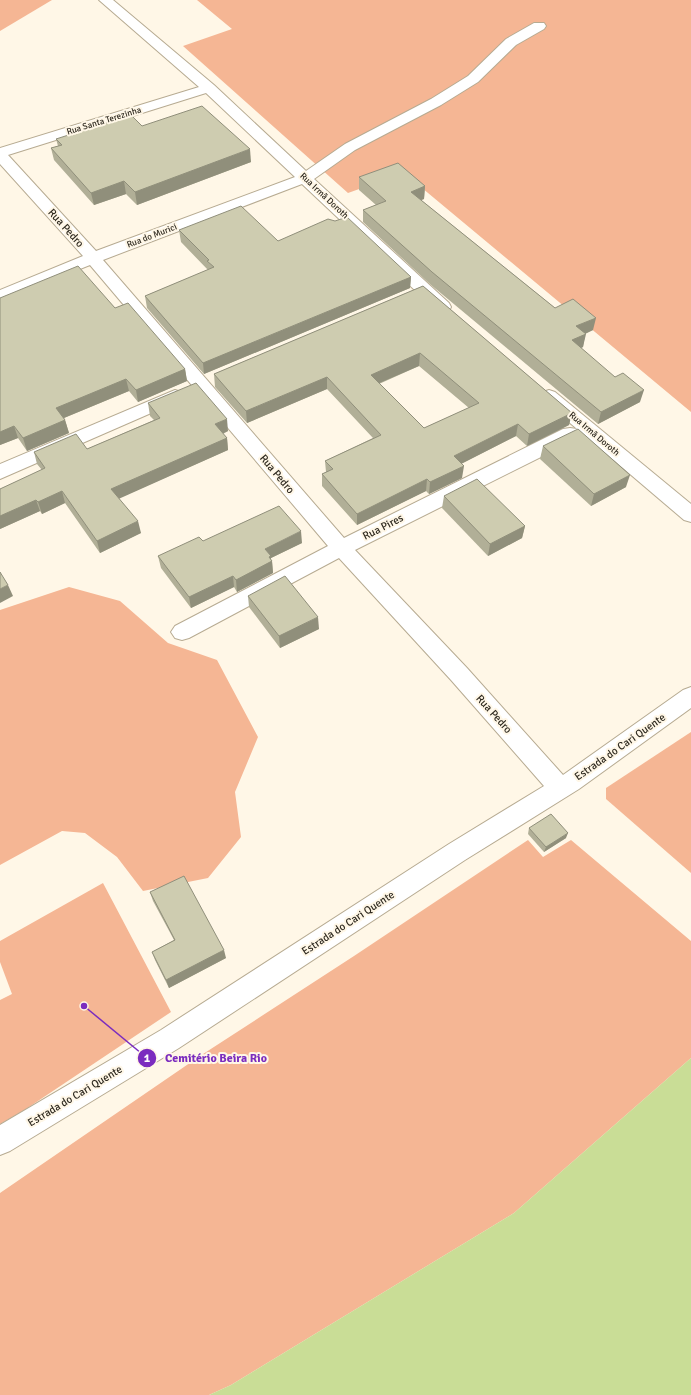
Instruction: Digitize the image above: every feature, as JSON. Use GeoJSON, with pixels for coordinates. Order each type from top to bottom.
{"type":"FeatureCollection","features":[{"type":"Feature","properties":{"kind":"street","name":"Rua Irmã Doroth"},"geometry":{"type":"LineString","coordinates":[[105,0],[209,88],[305,178],[416,293],[454,315]]}},
{"type":"Feature","properties":{"kind":"street","name":"Rua do Murici"},"geometry":{"type":"LineString","coordinates":[[0,296],[93,258],[305,178],[350,147],[436,102],[473,79],[512,42],[538,26]]}},
{"type":"Feature","properties":{"kind":"street","name":"Rua Santa Terezinha"},"geometry":{"type":"LineString","coordinates":[[0,154],[209,88]]}},
{"type":"Feature","properties":{"kind":"street","name":"Rua Pedro"},"geometry":{"type":"LineString","coordinates":[[0,154],[93,258],[209,381],[341,548],[459,674],[560,788]]}},
{"type":"Feature","properties":{"kind":"street"},"geometry":{"type":"LineString","coordinates":[[0,472],[209,381]]}},
{"type":"Feature","properties":{"kind":"street","name":"Rua Irmã Doroth"},"geometry":{"type":"LineString","coordinates":[[537,386],[691,515]]}},
{"type":"Feature","properties":{"kind":"street","name":"Rua Pires"},"geometry":{"type":"LineString","coordinates":[[182,632],[341,548],[585,426]]}},
{"type":"Feature","properties":{"kind":"street","name":"Estrada do Cari Quente"},"geometry":{"type":"LineString","coordinates":[[0,1141],[170,1039],[457,852],[571,782],[691,696]]}},
{"type":"Feature","properties":{"kind":"shaded area"},"geometry":{"type":"Polygon","coordinates":[[[0,0],[52,0],[0,31],[0,0]]]}},
{"type":"Feature","properties":{"kind":"shaded area"},"geometry":{"type":"Polygon","coordinates":[[[197,0],[691,0],[691,412],[404,173],[348,193],[183,46],[232,29],[197,0]]]}},
{"type":"Feature","properties":{"kind":"shaded area"},"geometry":{"type":"Polygon","coordinates":[[[69,587],[120,601],[168,643],[217,660],[258,737],[235,792],[241,837],[208,878],[143,891],[117,857],[85,833],[62,831],[0,865],[0,610],[69,587]]]}},
{"type":"Feature","properties":{"kind":"shaded area"},"geometry":{"type":"Polygon","coordinates":[[[691,732],[691,873],[606,799],[606,788],[691,732]]]}},
{"type":"Feature","properties":{"kind":"shaded area"},"geometry":{"type":"Polygon","coordinates":[[[528,840],[543,857],[571,840],[691,941],[691,1058],[514,1213],[231,1385],[209,1395],[0,1395],[0,1193],[200,1056],[528,840]]]}},
{"type":"Feature","properties":{"kind":"shaded area"},"geometry":{"type":"Polygon","coordinates":[[[103,883],[171,1012],[23,1111],[0,1124],[0,1000],[12,994],[0,962],[0,941],[103,883]]]}},
{"type":"Feature","properties":{"kind":"shaded area"},"geometry":{"type":"Polygon","coordinates":[[[691,1058],[691,1395],[209,1395],[231,1385],[514,1213],[691,1058]]]}},
{"type":"Feature","properties":{"kind":"building"},"geometry":{"type":"Polygon","coordinates":[[[202,106],[250,149],[135,192],[124,181],[91,193],[51,148],[62,145],[56,139],[131,115],[142,126],[202,106]]]}},
{"type":"Feature","properties":{"kind":"building"},"geometry":{"type":"Polygon","coordinates":[[[398,163],[425,186],[411,192],[555,308],[573,299],[596,318],[576,326],[586,334],[572,340],[615,377],[623,373],[644,390],[601,412],[432,272],[363,210],[386,201],[359,177],[398,163]]]}},
{"type":"Feature","properties":{"kind":"building"},"geometry":{"type":"Polygon","coordinates":[[[241,206],[278,241],[328,219],[335,221],[347,217],[411,277],[203,363],[145,296],[214,267],[179,230],[241,206]]]}},
{"type":"Feature","properties":{"kind":"building"},"geometry":{"type":"Polygon","coordinates":[[[78,266],[115,308],[128,303],[185,369],[136,390],[126,379],[56,408],[65,420],[23,438],[14,426],[0,432],[0,298],[78,266]]]}},
{"type":"Feature","properties":{"kind":"building"},"geometry":{"type":"Polygon","coordinates":[[[423,286],[572,413],[529,434],[518,424],[454,456],[464,466],[430,482],[427,479],[357,514],[322,474],[333,469],[325,461],[381,435],[327,377],[246,411],[214,374],[423,286]],[[420,353],[371,375],[424,428],[479,403],[420,353]]]}},
{"type":"Feature","properties":{"kind":"building"},"geometry":{"type":"Polygon","coordinates":[[[196,383],[227,419],[215,424],[227,438],[111,489],[138,521],[97,541],[62,491],[38,502],[36,500],[0,516],[0,489],[45,468],[34,452],[76,434],[87,449],[160,418],[148,403],[196,383]]]}},
{"type":"Feature","properties":{"kind":"building"},"geometry":{"type":"Polygon","coordinates":[[[578,429],[630,475],[594,494],[543,446],[578,429]]]}},
{"type":"Feature","properties":{"kind":"building"},"geometry":{"type":"Polygon","coordinates":[[[477,479],[525,526],[490,544],[444,496],[477,479]]]}},
{"type":"Feature","properties":{"kind":"building"},"geometry":{"type":"Polygon","coordinates":[[[279,506],[301,531],[265,549],[271,556],[269,557],[272,561],[236,580],[233,576],[189,597],[158,556],[199,537],[203,541],[279,506]]]}},
{"type":"Feature","properties":{"kind":"building"},"geometry":{"type":"Polygon","coordinates":[[[0,572],[8,585],[0,589],[0,572]]]}},
{"type":"Feature","properties":{"kind":"building"},"geometry":{"type":"Polygon","coordinates":[[[285,576],[318,617],[279,636],[248,596],[285,576]]]}},
{"type":"Feature","properties":{"kind":"building"},"geometry":{"type":"Polygon","coordinates":[[[551,814],[568,833],[546,847],[529,828],[551,814]]]}},
{"type":"Feature","properties":{"kind":"building"},"geometry":{"type":"Polygon","coordinates":[[[184,876],[224,950],[166,980],[152,952],[175,940],[150,892],[184,876]]]}},
{"type":"Feature","properties":{"kind":"place","name":"Cemitério Beira Rio"},"geometry":{"type":"Point","coordinates":[84,1006]}}]}
